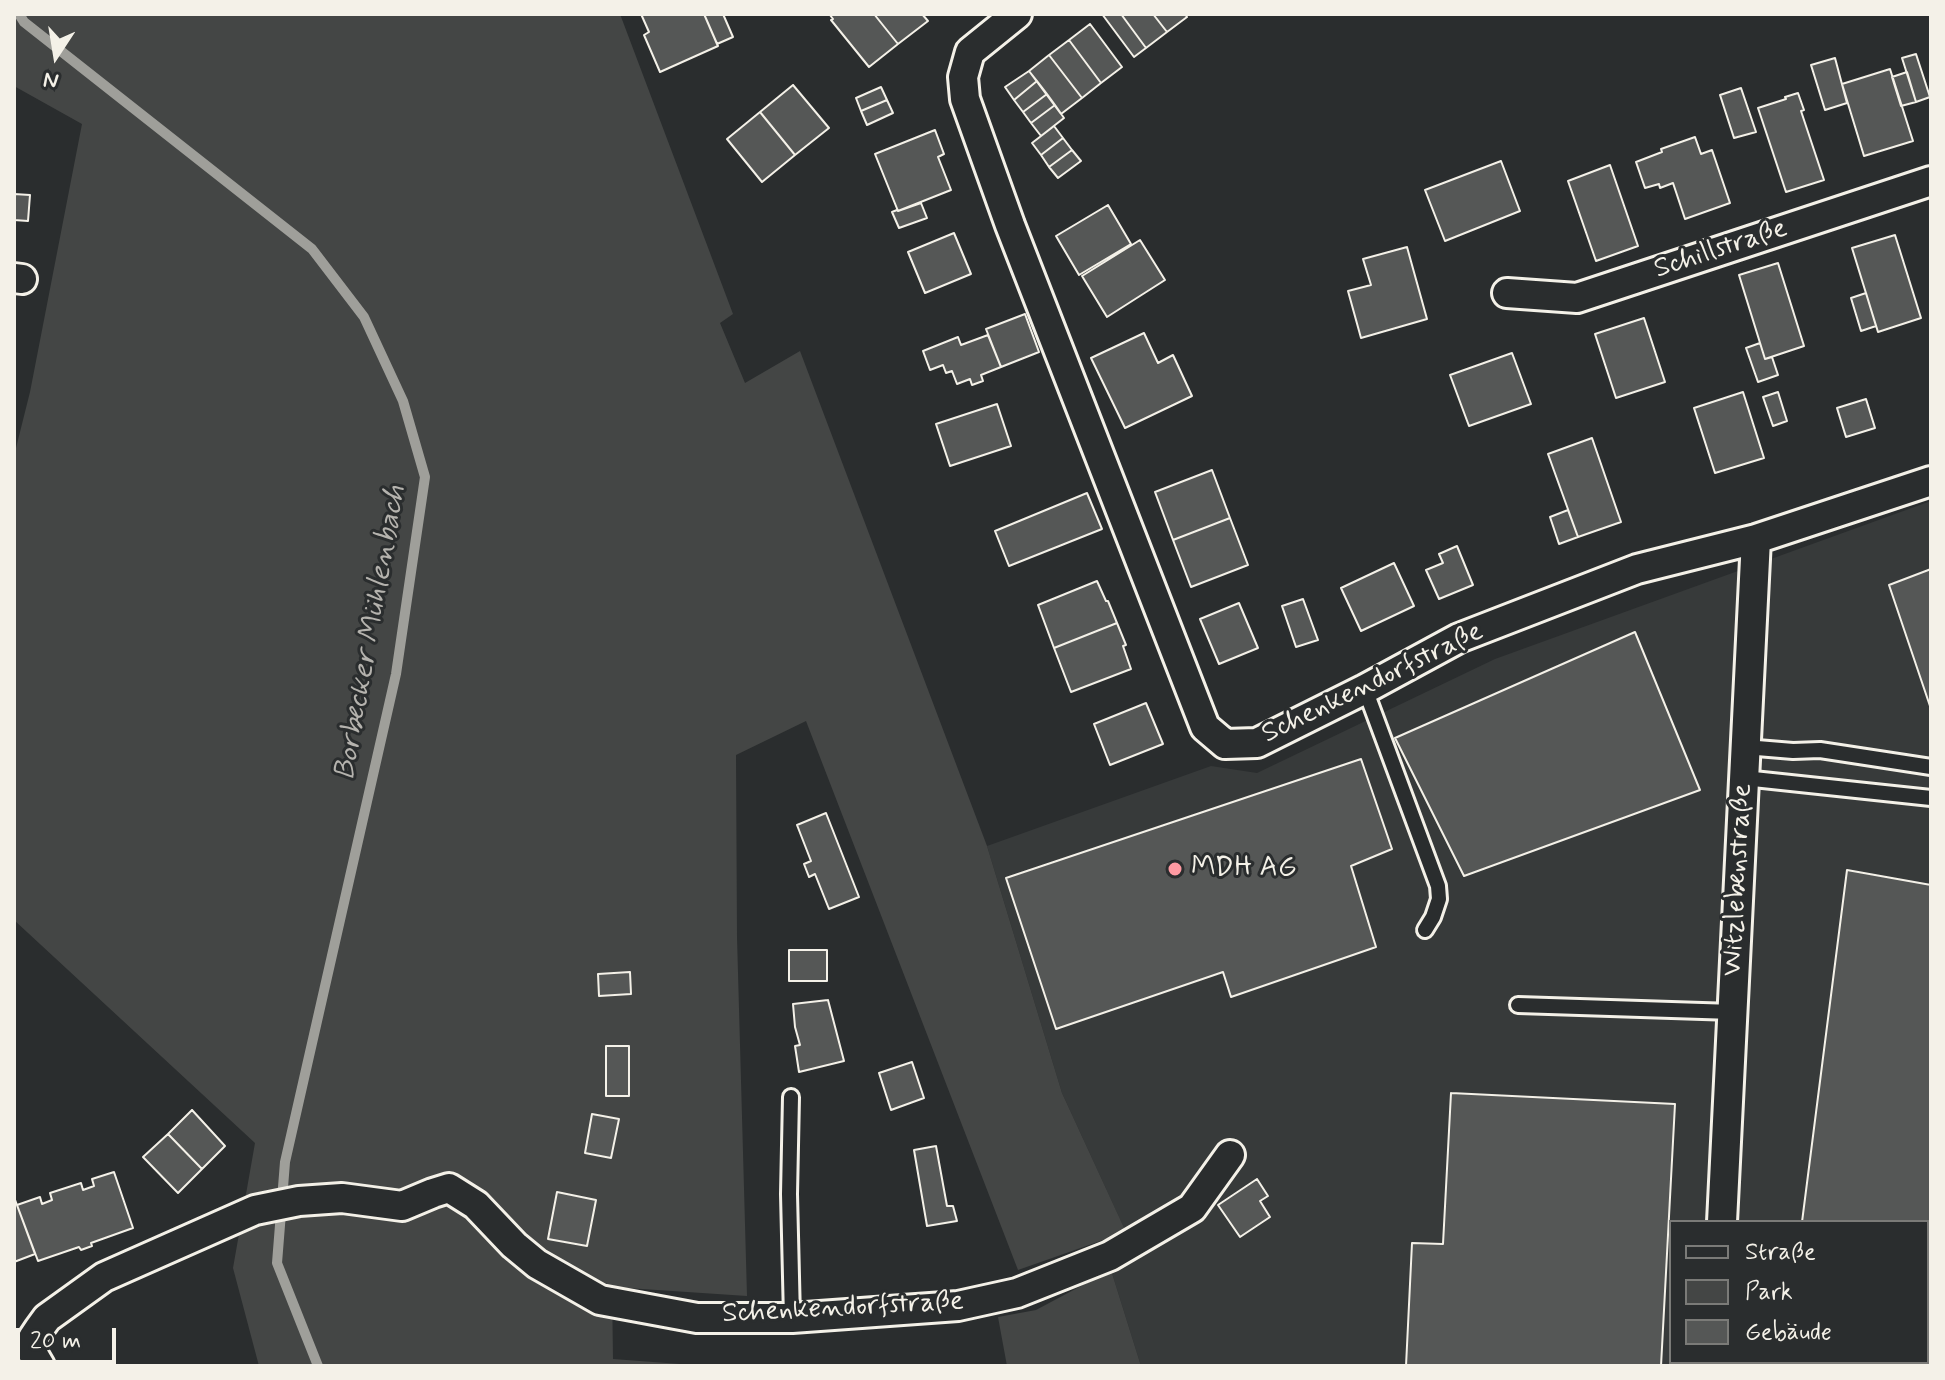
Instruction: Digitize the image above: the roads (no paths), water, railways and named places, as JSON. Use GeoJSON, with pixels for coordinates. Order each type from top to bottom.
{"type":"FeatureCollection","features":[{"type":"Feature","properties":{"kind":"street","name":"Schenkendorfstraße"},"geometry":{"type":"LineString","coordinates":[[1017,14],[970,52],[963,77],[965,99],[1010,225],[1205,727],[1225,744],[1257,743],[1459,638],[1637,569],[1756,539],[1931,481]]}},
{"type":"Feature","properties":{"kind":"street","name":"Schillstraße"},"geometry":{"type":"LineString","coordinates":[[1507,293],[1577,298],[1931,181]]}},
{"type":"Feature","properties":{"kind":"street","name":"Witzlebenstraße"},"geometry":{"type":"LineString","coordinates":[[1722,1220],[1756,539]]}},
{"type":"Feature","properties":{"kind":"street","name":"Schenkendorfstraße"},"geometry":{"type":"LineString","coordinates":[[29,1349],[47,1318],[104,1277],[255,1210],[299,1201],[342,1198],[402,1206],[449,1188],[476,1205],[537,1264],[600,1300],[697,1318],[792,1318],[958,1306],[1017,1293],[1110,1256],[1192,1208],[1230,1155]]}},
{"type":"Feature","properties":{"kind":"lane"},"geometry":{"type":"LineString","coordinates":[[1365,689],[1438,886],[1439,899],[1425,930]]}},
{"type":"Feature","properties":{"kind":"lane"},"geometry":{"type":"LineString","coordinates":[[1745,747],[1820,750],[1931,767]]}},
{"type":"Feature","properties":{"kind":"lane"},"geometry":{"type":"LineString","coordinates":[[1744,778],[1931,798]]}},
{"type":"Feature","properties":{"kind":"lane"},"geometry":{"type":"LineString","coordinates":[[1518,1005],[1733,1012]]}},
{"type":"Feature","properties":{"kind":"lane"},"geometry":{"type":"LineString","coordinates":[[791,1097],[789,1194],[792,1318]]}},
{"type":"Feature","properties":{"kind":"waterway","name":"Borbecker Mühlenbach"},"geometry":{"type":"LineString","coordinates":[[19,14],[24,22],[312,249],[364,317],[403,401],[425,477],[396,674],[285,1162],[277,1263],[318,1366]]}},
{"type":"Feature","properties":{"kind":"place","name":"MDH AG"},"geometry":{"type":"Point","coordinates":[1175,869]}}]}
